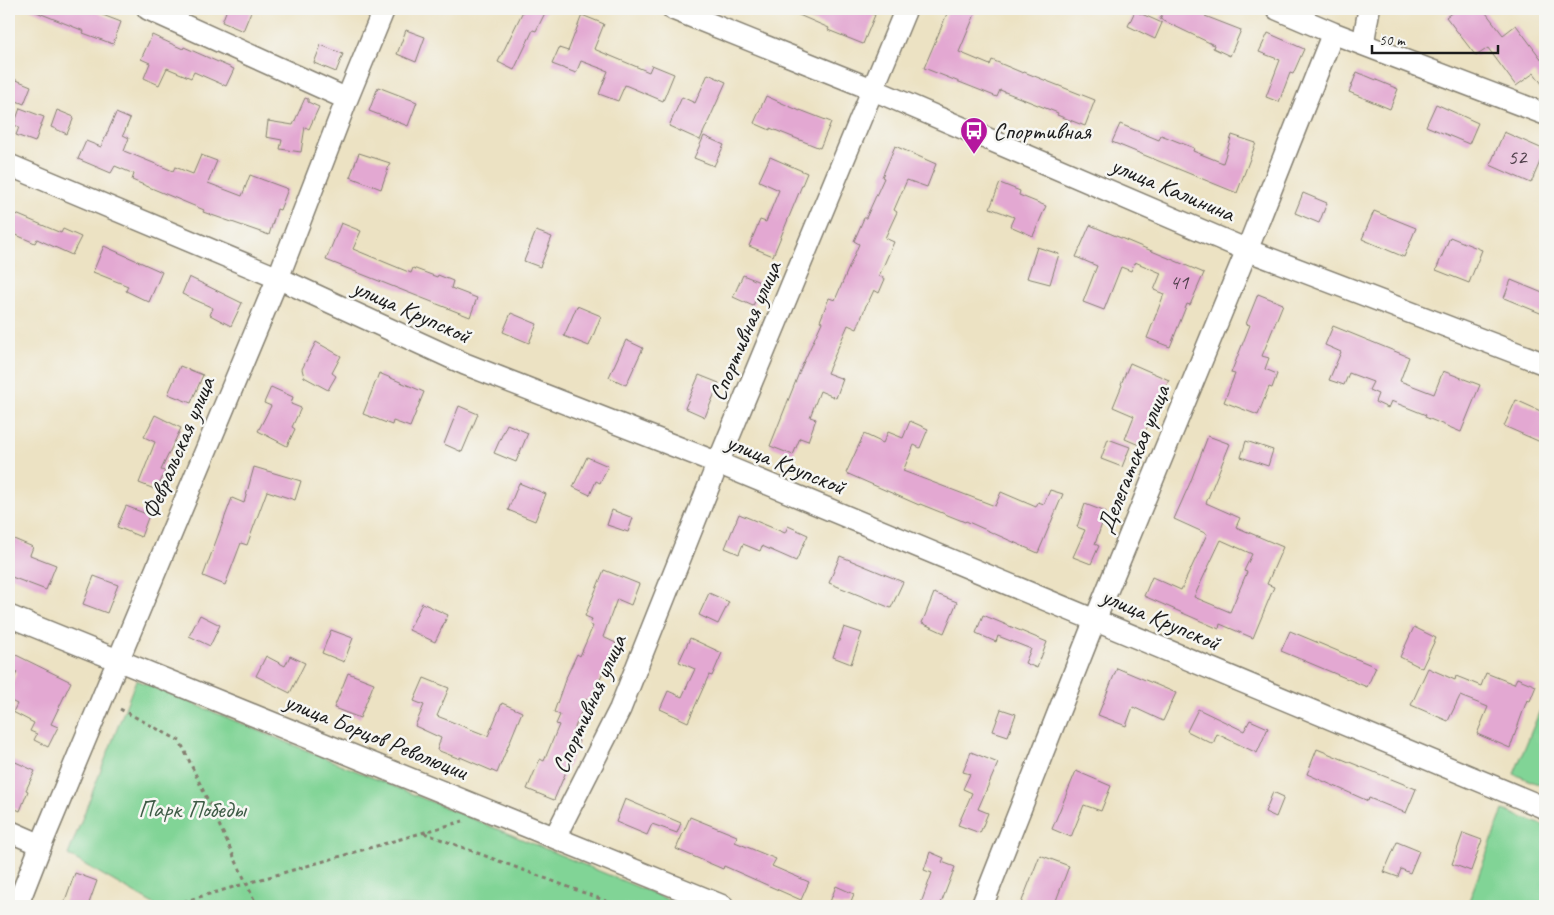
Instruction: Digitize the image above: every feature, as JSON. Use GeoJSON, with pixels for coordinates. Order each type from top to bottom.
{"type":"FeatureCollection","features":[{"type":"Feature","properties":{"kind":"street"},"geometry":{"type":"LineString","coordinates":[[148,9],[347,99]]}},
{"type":"Feature","properties":{"kind":"street","name":"Февральская улица"},"geometry":{"type":"LineString","coordinates":[[17,906],[278,278],[384,9]]}},
{"type":"Feature","properties":{"kind":"street","name":"улица Калинина"},"geometry":{"type":"LineString","coordinates":[[672,9],[874,90],[1247,250],[1545,364]]}},
{"type":"Feature","properties":{"kind":"street","name":"Спортивная улица"},"geometry":{"type":"LineString","coordinates":[[556,837],[620,709],[718,464],[906,9]]}},
{"type":"Feature","properties":{"kind":"street"},"geometry":{"type":"LineString","coordinates":[[1278,9],[1545,114]]}},
{"type":"Feature","properties":{"kind":"street"},"geometry":{"type":"LineString","coordinates":[[1363,44],[1369,9]]}},
{"type":"Feature","properties":{"kind":"street","name":"Делегатская улица"},"geometry":{"type":"LineString","coordinates":[[982,906],[1095,620],[1247,250],[1333,32]]}},
{"type":"Feature","properties":{"kind":"street","name":"улица Крупской"},"geometry":{"type":"LineString","coordinates":[[9,165],[278,278],[465,364],[718,464],[1545,808]]}},
{"type":"Feature","properties":{"kind":"street","name":"улица Борцов Революции"},"geometry":{"type":"LineString","coordinates":[[9,616],[723,906]]}},
{"type":"Feature","properties":{"kind":"street"},"geometry":{"type":"LineString","coordinates":[[9,831],[41,845]]}},
{"type":"Feature","properties":{"kind":"path"},"geometry":{"type":"LineString","coordinates":[[120,709],[180,741],[256,906]]}},
{"type":"Feature","properties":{"kind":"path"},"geometry":{"type":"LineString","coordinates":[[168,906],[471,819]]}},
{"type":"Feature","properties":{"kind":"path"},"geometry":{"type":"LineString","coordinates":[[423,833],[615,906]]}},
{"type":"Feature","properties":{"kind":"path"},"geometry":{"type":"LineString","coordinates":[[604,906],[606,901]]}},
{"type":"Feature","properties":{"kind":"green space","name":"Парк Победы"},"geometry":{"type":"Polygon","coordinates":[[[136,680],[684,906],[157,906],[68,855],[136,680]]]}},
{"type":"Feature","properties":{"kind":"green space"},"geometry":{"type":"Polygon","coordinates":[[[1541,708],[1545,709],[1545,787],[1514,774],[1541,708]]]}},
{"type":"Feature","properties":{"kind":"green space"},"geometry":{"type":"Polygon","coordinates":[[[1503,810],[1545,826],[1545,906],[1467,906],[1503,810]]]}},
{"type":"Feature","properties":{"kind":"building"},"geometry":{"type":"Polygon","coordinates":[[[29,9],[87,9],[121,22],[113,44],[29,9]]]}},
{"type":"Feature","properties":{"kind":"building"},"geometry":{"type":"Polygon","coordinates":[[[227,9],[252,9],[243,31],[222,22],[227,9]]]}},
{"type":"Feature","properties":{"kind":"building"},"geometry":{"type":"Polygon","coordinates":[[[524,9],[547,9],[536,31],[533,30],[514,70],[498,62],[524,9]]]}},
{"type":"Feature","properties":{"kind":"building"},"geometry":{"type":"Polygon","coordinates":[[[785,9],[859,9],[875,15],[863,44],[828,30],[829,28],[785,9]]]}},
{"type":"Feature","properties":{"kind":"building"},"geometry":{"type":"Polygon","coordinates":[[[949,9],[962,9],[975,14],[959,52],[990,65],[992,60],[1095,100],[1085,126],[1000,90],[997,97],[924,68],[949,9]]]}},
{"type":"Feature","properties":{"kind":"building"},"geometry":{"type":"Polygon","coordinates":[[[1165,9],[1193,9],[1205,16],[1241,30],[1230,56],[1213,48],[1214,45],[1160,19],[1165,9]]]}},
{"type":"Feature","properties":{"kind":"building"},"geometry":{"type":"Polygon","coordinates":[[[1457,9],[1483,9],[1503,35],[1516,25],[1545,64],[1545,88],[1534,73],[1516,86],[1488,48],[1476,56],[1446,17],[1457,9]]]}},
{"type":"Feature","properties":{"kind":"building"},"geometry":{"type":"Polygon","coordinates":[[[1135,11],[1162,23],[1155,39],[1128,26],[1135,11]]]}},
{"type":"Feature","properties":{"kind":"building"},"geometry":{"type":"Polygon","coordinates":[[[582,15],[604,24],[594,49],[649,72],[652,65],[674,74],[663,101],[625,85],[618,101],[599,94],[608,71],[581,61],[576,73],[552,64],[559,48],[568,51],[582,15]]]}},
{"type":"Feature","properties":{"kind":"building"},"geometry":{"type":"Polygon","coordinates":[[[406,30],[425,37],[416,62],[397,54],[406,30]]]}},
{"type":"Feature","properties":{"kind":"building"},"geometry":{"type":"Polygon","coordinates":[[[1268,33],[1304,49],[1293,74],[1290,73],[1279,102],[1266,97],[1280,60],[1259,52],[1268,33]]]}},
{"type":"Feature","properties":{"kind":"building"},"geometry":{"type":"Polygon","coordinates":[[[152,35],[234,69],[226,86],[194,72],[191,78],[167,68],[159,85],[144,78],[150,63],[141,59],[152,35]]]}},
{"type":"Feature","properties":{"kind":"building"},"geometry":{"type":"Polygon","coordinates":[[[321,45],[343,54],[336,72],[314,63],[321,45]]]}},
{"type":"Feature","properties":{"kind":"building"},"geometry":{"type":"Polygon","coordinates":[[[1357,72],[1398,89],[1390,109],[1349,92],[1357,72]]]}},
{"type":"Feature","properties":{"kind":"building"},"geometry":{"type":"Polygon","coordinates":[[[708,74],[726,82],[700,140],[669,126],[682,97],[695,103],[708,74]]]}},
{"type":"Feature","properties":{"kind":"building"},"geometry":{"type":"Polygon","coordinates":[[[9,77],[31,86],[24,104],[9,98],[9,77]]]}},
{"type":"Feature","properties":{"kind":"building"},"geometry":{"type":"Polygon","coordinates":[[[378,87],[417,102],[408,126],[369,111],[378,87]]]}},
{"type":"Feature","properties":{"kind":"building"},"geometry":{"type":"Polygon","coordinates":[[[766,96],[831,122],[820,148],[754,123],[766,96]]]}},
{"type":"Feature","properties":{"kind":"building"},"geometry":{"type":"Polygon","coordinates":[[[305,98],[308,99],[308,102],[319,107],[309,129],[305,127],[301,152],[280,149],[282,140],[266,137],[268,121],[293,125],[305,98]]]}},
{"type":"Feature","properties":{"kind":"building"},"geometry":{"type":"Polygon","coordinates":[[[1436,104],[1478,123],[1469,144],[1426,126],[1436,104]]]}},
{"type":"Feature","properties":{"kind":"building"},"geometry":{"type":"Polygon","coordinates":[[[20,108],[44,117],[35,142],[16,135],[19,127],[14,125],[20,108]]]}},
{"type":"Feature","properties":{"kind":"building"},"geometry":{"type":"Polygon","coordinates":[[[57,110],[74,117],[67,134],[51,127],[57,110]]]}},
{"type":"Feature","properties":{"kind":"building"},"geometry":{"type":"Polygon","coordinates":[[[116,113],[130,119],[123,135],[129,138],[124,151],[173,171],[175,167],[193,174],[201,155],[217,161],[208,183],[242,196],[250,175],[288,189],[280,210],[277,209],[269,235],[203,212],[204,210],[132,180],[134,174],[115,166],[111,173],[78,159],[86,141],[101,147],[116,113]]]}},
{"type":"Feature","properties":{"kind":"building"},"geometry":{"type":"Polygon","coordinates":[[[1120,124],[1159,140],[1161,135],[1194,148],[1193,151],[1223,163],[1232,135],[1256,143],[1237,193],[1112,142],[1120,124]]]}},
{"type":"Feature","properties":{"kind":"building"},"geometry":{"type":"Polygon","coordinates":[[[1504,132],[1545,150],[1531,183],[1490,165],[1504,132]]]}},
{"type":"Feature","properties":{"kind":"building"},"geometry":{"type":"Polygon","coordinates":[[[704,136],[724,145],[714,166],[694,158],[704,136]]]}},
{"type":"Feature","properties":{"kind":"building"},"geometry":{"type":"Polygon","coordinates":[[[895,146],[936,164],[927,187],[907,180],[894,210],[897,212],[885,238],[894,242],[879,276],[885,279],[879,293],[874,290],[857,329],[848,325],[827,373],[843,379],[836,398],[820,391],[810,417],[816,419],[808,441],[800,438],[793,455],[770,446],[801,368],[822,322],[820,321],[829,298],[835,300],[859,244],[854,241],[884,178],[882,177],[895,146]]]}},
{"type":"Feature","properties":{"kind":"building"},"geometry":{"type":"Polygon","coordinates":[[[359,153],[390,163],[381,189],[350,177],[359,153]]]}},
{"type":"Feature","properties":{"kind":"building"},"geometry":{"type":"Polygon","coordinates":[[[770,157],[807,173],[773,256],[749,246],[760,220],[766,222],[779,190],[759,181],[770,157]]]}},
{"type":"Feature","properties":{"kind":"building"},"geometry":{"type":"Polygon","coordinates":[[[1000,183],[1020,191],[1019,195],[1046,206],[1033,236],[1010,226],[1014,217],[990,208],[1000,183]]]}},
{"type":"Feature","properties":{"kind":"building"},"geometry":{"type":"Polygon","coordinates":[[[1303,193],[1327,203],[1319,223],[1295,213],[1303,193]]]}},
{"type":"Feature","properties":{"kind":"building"},"geometry":{"type":"Polygon","coordinates":[[[9,211],[61,233],[63,229],[81,237],[72,255],[37,239],[35,243],[9,232],[9,211]]]}},
{"type":"Feature","properties":{"kind":"building"},"geometry":{"type":"Polygon","coordinates":[[[1374,211],[1416,228],[1404,257],[1362,239],[1374,211]]]}},
{"type":"Feature","properties":{"kind":"building"},"geometry":{"type":"Polygon","coordinates":[[[341,223],[361,231],[353,249],[411,273],[413,268],[437,277],[438,275],[453,281],[451,288],[477,298],[470,317],[326,260],[341,223]]]}},
{"type":"Feature","properties":{"kind":"building"},"geometry":{"type":"Polygon","coordinates":[[[1090,225],[1204,273],[1190,305],[1187,304],[1170,347],[1147,338],[1164,294],[1154,290],[1161,273],[1135,262],[1131,271],[1121,267],[1104,310],[1083,302],[1097,266],[1076,257],[1090,225]]]}},
{"type":"Feature","properties":{"kind":"building"},"geometry":{"type":"Polygon","coordinates":[[[536,231],[552,237],[540,267],[524,261],[536,231]]]}},
{"type":"Feature","properties":{"kind":"building"},"geometry":{"type":"Polygon","coordinates":[[[1450,237],[1482,250],[1469,283],[1436,270],[1450,237]]]}},
{"type":"Feature","properties":{"kind":"building"},"geometry":{"type":"Polygon","coordinates":[[[104,246],[162,272],[149,302],[126,291],[128,286],[93,272],[104,246]]]}},
{"type":"Feature","properties":{"kind":"building"},"geometry":{"type":"Polygon","coordinates":[[[1037,247],[1059,254],[1050,284],[1027,278],[1037,247]]]}},
{"type":"Feature","properties":{"kind":"building"},"geometry":{"type":"Polygon","coordinates":[[[743,275],[762,283],[753,306],[733,297],[743,275]]]}},
{"type":"Feature","properties":{"kind":"building"},"geometry":{"type":"Polygon","coordinates":[[[189,277],[242,303],[231,326],[210,315],[213,308],[182,294],[189,277]]]}},
{"type":"Feature","properties":{"kind":"building"},"geometry":{"type":"Polygon","coordinates":[[[1511,280],[1545,294],[1545,315],[1504,298],[1511,280]]]}},
{"type":"Feature","properties":{"kind":"building"},"geometry":{"type":"Polygon","coordinates":[[[1258,294],[1283,304],[1262,356],[1269,358],[1265,369],[1277,374],[1272,388],[1269,387],[1258,415],[1224,402],[1235,374],[1231,373],[1250,325],[1246,324],[1258,294]]]}},
{"type":"Feature","properties":{"kind":"building"},"geometry":{"type":"Polygon","coordinates":[[[577,306],[601,316],[589,346],[564,336],[577,306]]]}},
{"type":"Feature","properties":{"kind":"building"},"geometry":{"type":"Polygon","coordinates":[[[511,313],[537,324],[529,343],[503,332],[511,313]]]}},
{"type":"Feature","properties":{"kind":"building"},"geometry":{"type":"Polygon","coordinates":[[[1333,326],[1409,357],[1400,381],[1434,394],[1443,371],[1480,385],[1461,432],[1391,401],[1388,408],[1375,402],[1378,394],[1369,390],[1373,382],[1349,373],[1344,385],[1329,380],[1341,352],[1325,345],[1333,326]]]}},
{"type":"Feature","properties":{"kind":"building"},"geometry":{"type":"Polygon","coordinates":[[[626,340],[643,348],[626,385],[609,377],[626,340]]]}},
{"type":"Feature","properties":{"kind":"building"},"geometry":{"type":"Polygon","coordinates":[[[316,342],[341,356],[332,373],[336,376],[328,390],[304,377],[302,369],[316,342]]]}},
{"type":"Feature","properties":{"kind":"building"},"geometry":{"type":"Polygon","coordinates":[[[1130,363],[1169,380],[1139,445],[1125,439],[1134,416],[1113,407],[1130,363]]]}},
{"type":"Feature","properties":{"kind":"building"},"geometry":{"type":"Polygon","coordinates":[[[180,366],[203,375],[191,403],[168,394],[180,366]]]}},
{"type":"Feature","properties":{"kind":"building"},"geometry":{"type":"Polygon","coordinates":[[[379,373],[424,392],[410,427],[393,421],[392,425],[363,414],[379,373]]]}},
{"type":"Feature","properties":{"kind":"building"},"geometry":{"type":"Polygon","coordinates":[[[699,375],[719,383],[705,417],[685,408],[699,375]]]}},
{"type":"Feature","properties":{"kind":"building"},"geometry":{"type":"Polygon","coordinates":[[[271,387],[293,397],[291,404],[301,408],[292,427],[295,429],[287,446],[258,431],[271,406],[264,403],[271,387]]]}},
{"type":"Feature","properties":{"kind":"building"},"geometry":{"type":"Polygon","coordinates":[[[1516,400],[1545,413],[1545,444],[1504,426],[1516,400]]]}},
{"type":"Feature","properties":{"kind":"building"},"geometry":{"type":"Polygon","coordinates":[[[459,406],[478,414],[462,452],[444,444],[459,406]]]}},
{"type":"Feature","properties":{"kind":"building"},"geometry":{"type":"Polygon","coordinates":[[[155,415],[181,428],[161,470],[165,471],[157,490],[139,483],[155,442],[144,437],[155,415]]]}},
{"type":"Feature","properties":{"kind":"building"},"geometry":{"type":"Polygon","coordinates":[[[910,421],[928,429],[920,448],[914,445],[903,471],[995,506],[1001,492],[1036,507],[1038,502],[1044,504],[1050,490],[1063,494],[1038,553],[966,521],[919,505],[846,473],[864,434],[883,443],[888,432],[903,438],[910,421]]]}},
{"type":"Feature","properties":{"kind":"building"},"geometry":{"type":"Polygon","coordinates":[[[507,424],[528,433],[516,462],[494,453],[507,424]]]}},
{"type":"Feature","properties":{"kind":"building"},"geometry":{"type":"Polygon","coordinates":[[[1208,436],[1230,444],[1206,503],[1240,518],[1236,527],[1283,547],[1267,584],[1274,587],[1253,638],[1220,624],[1219,629],[1144,596],[1152,577],[1181,590],[1207,534],[1174,519],[1208,436]],[[1221,540],[1194,597],[1230,612],[1247,572],[1244,571],[1252,554],[1221,540]]]}},
{"type":"Feature","properties":{"kind":"building"},"geometry":{"type":"Polygon","coordinates":[[[1108,439],[1130,447],[1122,467],[1101,459],[1108,439]]]}},
{"type":"Feature","properties":{"kind":"building"},"geometry":{"type":"Polygon","coordinates":[[[1246,441],[1273,450],[1268,466],[1241,457],[1246,441]]]}},
{"type":"Feature","properties":{"kind":"building"},"geometry":{"type":"Polygon","coordinates":[[[587,457],[608,466],[600,483],[596,481],[590,495],[573,487],[587,457]]]}},
{"type":"Feature","properties":{"kind":"building"},"geometry":{"type":"Polygon","coordinates":[[[254,467],[301,481],[295,500],[267,491],[247,545],[241,543],[225,585],[203,576],[232,498],[244,503],[254,467]]]}},
{"type":"Feature","properties":{"kind":"building"},"geometry":{"type":"Polygon","coordinates":[[[519,483],[546,494],[535,521],[508,510],[519,483]]]}},
{"type":"Feature","properties":{"kind":"building"},"geometry":{"type":"Polygon","coordinates":[[[1085,504],[1106,512],[1095,544],[1099,546],[1091,564],[1073,557],[1085,530],[1077,527],[1085,504]]]}},
{"type":"Feature","properties":{"kind":"building"},"geometry":{"type":"Polygon","coordinates":[[[126,506],[149,515],[141,537],[117,527],[126,506]]]}},
{"type":"Feature","properties":{"kind":"building"},"geometry":{"type":"Polygon","coordinates":[[[612,510],[633,518],[628,532],[607,525],[612,510]]]}},
{"type":"Feature","properties":{"kind":"building"},"geometry":{"type":"Polygon","coordinates":[[[739,514],[785,533],[788,526],[808,535],[796,561],[762,546],[760,551],[743,544],[739,554],[725,548],[739,514]]]}},
{"type":"Feature","properties":{"kind":"building"},"geometry":{"type":"Polygon","coordinates":[[[9,537],[33,547],[30,555],[56,565],[46,590],[9,576],[9,537]]]}},
{"type":"Feature","properties":{"kind":"building"},"geometry":{"type":"Polygon","coordinates":[[[840,556],[903,582],[891,608],[829,583],[840,556]]]}},
{"type":"Feature","properties":{"kind":"building"},"geometry":{"type":"Polygon","coordinates":[[[604,570],[639,584],[631,605],[617,599],[603,637],[616,643],[590,701],[586,699],[571,738],[579,741],[554,800],[527,789],[540,759],[544,761],[559,725],[556,724],[560,715],[554,712],[565,680],[577,654],[580,656],[593,626],[590,625],[592,619],[585,616],[604,570]]]}},
{"type":"Feature","properties":{"kind":"building"},"geometry":{"type":"Polygon","coordinates":[[[94,576],[118,585],[107,613],[83,604],[94,576]]]}},
{"type":"Feature","properties":{"kind":"building"},"geometry":{"type":"Polygon","coordinates":[[[709,593],[729,602],[718,624],[699,615],[709,593]]]}},
{"type":"Feature","properties":{"kind":"building"},"geometry":{"type":"Polygon","coordinates":[[[934,593],[957,602],[944,633],[922,623],[934,593]]]}},
{"type":"Feature","properties":{"kind":"building"},"geometry":{"type":"Polygon","coordinates":[[[422,603],[448,615],[435,642],[409,630],[422,603]]]}},
{"type":"Feature","properties":{"kind":"building"},"geometry":{"type":"Polygon","coordinates":[[[200,615],[220,625],[210,646],[189,636],[200,615]]]}},
{"type":"Feature","properties":{"kind":"building"},"geometry":{"type":"Polygon","coordinates":[[[983,615],[1047,642],[1037,668],[1025,663],[1031,649],[998,636],[996,642],[976,633],[983,615]]]}},
{"type":"Feature","properties":{"kind":"building"},"geometry":{"type":"Polygon","coordinates":[[[844,627],[862,633],[851,664],[833,657],[844,627]]]}},
{"type":"Feature","properties":{"kind":"building"},"geometry":{"type":"Polygon","coordinates":[[[1414,627],[1436,638],[1422,668],[1400,657],[1414,627]]]}},
{"type":"Feature","properties":{"kind":"building"},"geometry":{"type":"Polygon","coordinates":[[[331,630],[353,638],[344,662],[322,653],[331,630]]]}},
{"type":"Feature","properties":{"kind":"building"},"geometry":{"type":"Polygon","coordinates":[[[1290,631],[1376,667],[1367,687],[1281,651],[1290,631]]]}},
{"type":"Feature","properties":{"kind":"building"},"geometry":{"type":"Polygon","coordinates":[[[690,638],[722,653],[712,676],[709,675],[688,722],[660,709],[668,691],[682,697],[695,669],[679,662],[690,638]]]}},
{"type":"Feature","properties":{"kind":"building"},"geometry":{"type":"Polygon","coordinates":[[[14,654],[71,682],[51,724],[58,727],[48,747],[34,740],[37,734],[30,731],[34,723],[13,712],[17,704],[9,700],[9,690],[17,672],[9,668],[9,666],[14,654]]]}},
{"type":"Feature","properties":{"kind":"building"},"geometry":{"type":"Polygon","coordinates":[[[266,656],[285,666],[290,656],[305,663],[290,693],[256,676],[266,656]]]}},
{"type":"Feature","properties":{"kind":"building"},"geometry":{"type":"Polygon","coordinates":[[[1117,668],[1176,693],[1163,721],[1133,707],[1126,726],[1098,715],[1117,668]]]}},
{"type":"Feature","properties":{"kind":"building"},"geometry":{"type":"Polygon","coordinates":[[[1428,668],[1455,680],[1456,676],[1481,686],[1486,673],[1514,684],[1517,678],[1536,686],[1530,701],[1527,700],[1510,748],[1477,734],[1488,707],[1460,696],[1448,721],[1411,705],[1428,668]]]}},
{"type":"Feature","properties":{"kind":"building"},"geometry":{"type":"Polygon","coordinates":[[[348,673],[374,683],[360,718],[334,708],[348,673]]]}},
{"type":"Feature","properties":{"kind":"building"},"geometry":{"type":"Polygon","coordinates":[[[424,678],[449,688],[437,716],[488,736],[502,703],[522,712],[497,773],[460,757],[460,759],[437,750],[441,738],[415,726],[424,705],[414,701],[424,678]]]}},
{"type":"Feature","properties":{"kind":"building"},"geometry":{"type":"Polygon","coordinates":[[[1001,709],[1016,714],[1008,736],[993,731],[1001,709]]]}},
{"type":"Feature","properties":{"kind":"building"},"geometry":{"type":"Polygon","coordinates":[[[1198,709],[1244,731],[1250,720],[1268,728],[1257,753],[1217,734],[1213,744],[1187,731],[1198,709]]]}},
{"type":"Feature","properties":{"kind":"building"},"geometry":{"type":"Polygon","coordinates":[[[1317,749],[1416,789],[1406,813],[1369,798],[1368,801],[1307,774],[1317,749]]]}},
{"type":"Feature","properties":{"kind":"building"},"geometry":{"type":"Polygon","coordinates":[[[971,752],[998,763],[978,809],[988,813],[980,833],[958,825],[972,793],[963,789],[970,774],[963,772],[971,752]]]}},
{"type":"Feature","properties":{"kind":"building"},"geometry":{"type":"Polygon","coordinates":[[[9,759],[35,771],[26,790],[28,791],[20,811],[9,806],[9,759]]]}},
{"type":"Feature","properties":{"kind":"building"},"geometry":{"type":"Polygon","coordinates":[[[1076,771],[1111,786],[1101,811],[1084,805],[1071,837],[1052,829],[1076,771]]]}},
{"type":"Feature","properties":{"kind":"building"},"geometry":{"type":"Polygon","coordinates":[[[1273,792],[1284,797],[1276,817],[1265,812],[1273,792]]]}},
{"type":"Feature","properties":{"kind":"building"},"geometry":{"type":"Polygon","coordinates":[[[625,799],[681,823],[677,833],[652,824],[647,835],[616,822],[625,799]]]}},
{"type":"Feature","properties":{"kind":"building"},"geometry":{"type":"Polygon","coordinates":[[[690,817],[737,836],[735,842],[776,859],[772,866],[809,882],[801,900],[724,866],[723,869],[676,849],[690,817]]]}},
{"type":"Feature","properties":{"kind":"building"},"geometry":{"type":"Polygon","coordinates":[[[1463,833],[1482,840],[1471,871],[1452,864],[1463,833]]]}},
{"type":"Feature","properties":{"kind":"building"},"geometry":{"type":"Polygon","coordinates":[[[1397,842],[1419,851],[1410,873],[1401,869],[1398,877],[1384,872],[1397,842]]]}},
{"type":"Feature","properties":{"kind":"building"},"geometry":{"type":"Polygon","coordinates":[[[930,852],[944,858],[942,862],[955,867],[940,906],[920,906],[932,873],[924,870],[930,852]]]}},
{"type":"Feature","properties":{"kind":"building"},"geometry":{"type":"Polygon","coordinates":[[[1040,855],[1069,866],[1054,906],[1020,906],[1040,855]]]}},
{"type":"Feature","properties":{"kind":"building"},"geometry":{"type":"Polygon","coordinates":[[[75,873],[97,881],[88,906],[63,906],[75,873]]]}},
{"type":"Feature","properties":{"kind":"building"},"geometry":{"type":"Polygon","coordinates":[[[836,886],[854,894],[849,906],[841,906],[830,902],[836,886]]]}},
{"type":"Feature","properties":{"kind":"place","name":"Спортивная"},"geometry":{"type":"Point","coordinates":[974,155]}}]}
